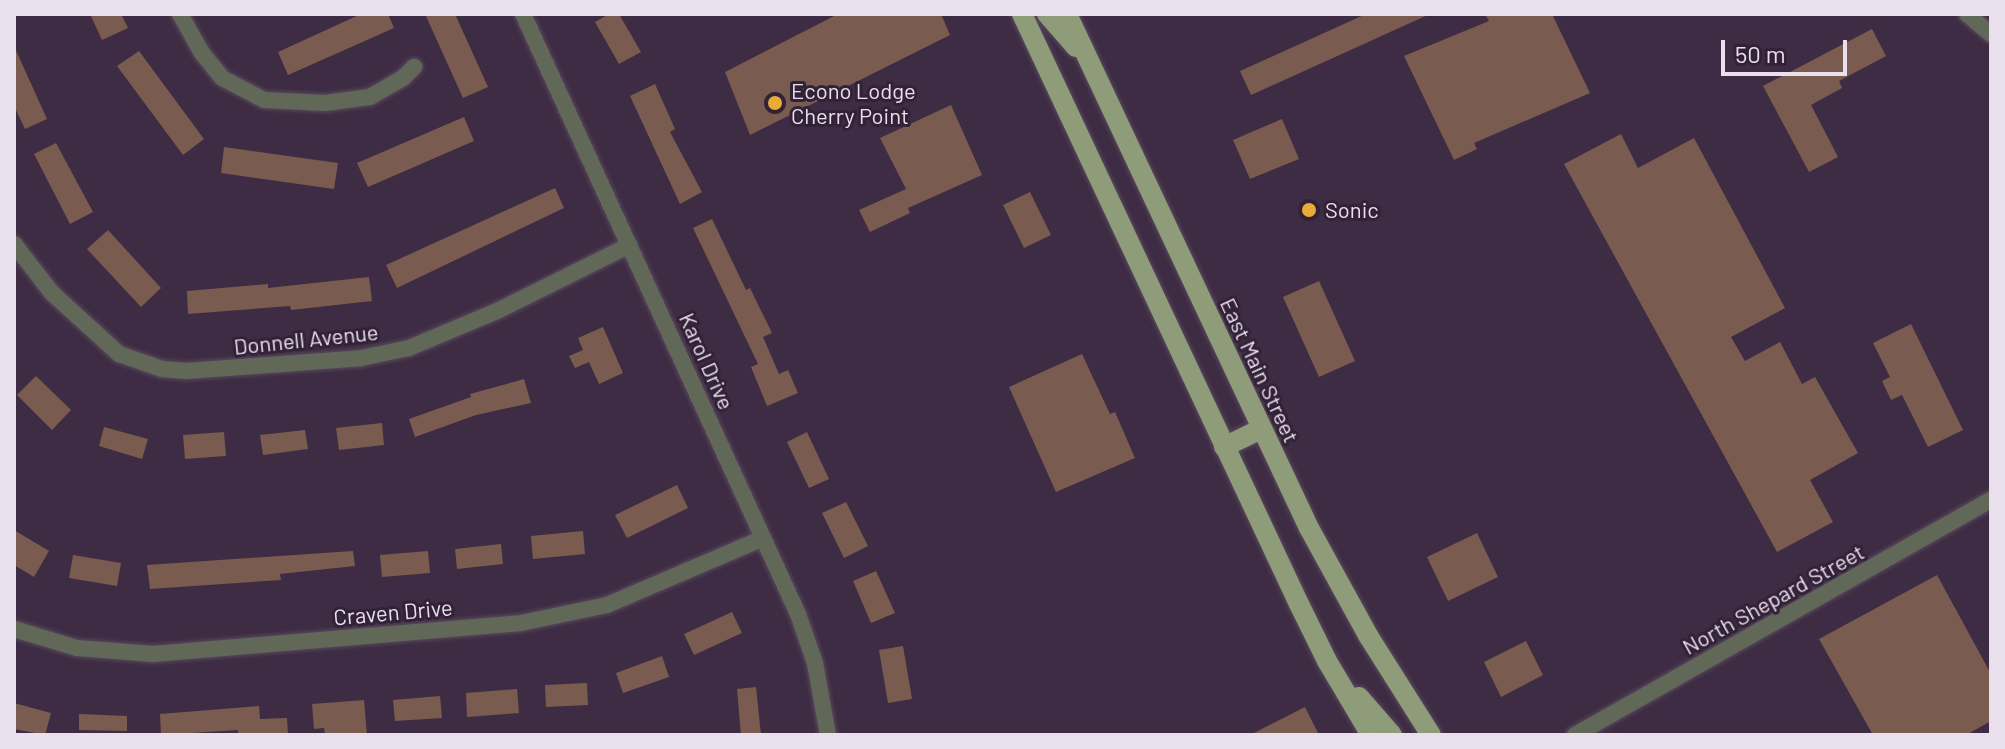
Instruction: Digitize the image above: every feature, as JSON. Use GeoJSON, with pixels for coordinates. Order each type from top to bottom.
{"type":"FeatureCollection","features":[{"type":"Feature","properties":{"kind":"main road"},"geometry":{"type":"LineString","coordinates":[[1022,14],[1327,661],[1371,735]]}},
{"type":"Feature","properties":{"kind":"main road"},"geometry":{"type":"LineString","coordinates":[[1047,14],[1089,62]]}},
{"type":"Feature","properties":{"kind":"main road","name":"East Main Street"},"geometry":{"type":"LineString","coordinates":[[1067,14],[1261,429],[1338,582],[1431,735]]}},
{"type":"Feature","properties":{"kind":"main road"},"geometry":{"type":"LineString","coordinates":[[1224,447],[1261,429]]}},
{"type":"Feature","properties":{"kind":"main road"},"geometry":{"type":"LineString","coordinates":[[1327,661],[1392,735]]}},
{"type":"Feature","properties":{"kind":"street"},"geometry":{"type":"LineString","coordinates":[[180,14],[202,53],[222,78],[264,100],[325,103],[370,97],[403,78],[414,67]]}},
{"type":"Feature","properties":{"kind":"street","name":"Karol Drive"},"geometry":{"type":"LineString","coordinates":[[523,14],[763,538],[811,650],[828,735]]}},
{"type":"Feature","properties":{"kind":"street"},"geometry":{"type":"LineString","coordinates":[[1967,14],[1991,34]]}},
{"type":"Feature","properties":{"kind":"street","name":"Donnell Avenue"},"geometry":{"type":"LineString","coordinates":[[14,244],[52,293],[119,354],[162,369],[186,371],[361,358],[409,348],[485,317],[630,245]]}},
{"type":"Feature","properties":{"kind":"street","name":"North Shepard Street"},"geometry":{"type":"LineString","coordinates":[[1575,735],[1991,500]]}},
{"type":"Feature","properties":{"kind":"street","name":"Craven Drive"},"geometry":{"type":"LineString","coordinates":[[14,629],[77,648],[153,654],[521,623],[607,605],[763,538]]}},
{"type":"Feature","properties":{"kind":"building"},"geometry":{"type":"Polygon","coordinates":[[[90,14],[121,14],[128,28],[102,40],[90,14]]]}},
{"type":"Feature","properties":{"kind":"building"},"geometry":{"type":"Polygon","coordinates":[[[361,14],[388,14],[394,28],[288,75],[278,52],[361,14]]]}},
{"type":"Feature","properties":{"kind":"building"},"geometry":{"type":"Polygon","coordinates":[[[425,14],[455,14],[488,87],[463,98],[425,14]]]}},
{"type":"Feature","properties":{"kind":"building"},"geometry":{"type":"Polygon","coordinates":[[[609,14],[619,14],[641,52],[619,64],[595,22],[609,14]]]}},
{"type":"Feature","properties":{"kind":"building","name":"Econo Lodge Cherry Point"},"geometry":{"type":"Polygon","coordinates":[[[838,14],[941,14],[950,35],[750,135],[725,72],[838,14]]]}},
{"type":"Feature","properties":{"kind":"building"},"geometry":{"type":"Polygon","coordinates":[[[1366,14],[1430,14],[1251,95],[1240,71],[1366,14]]]}},
{"type":"Feature","properties":{"kind":"building"},"geometry":{"type":"Polygon","coordinates":[[[1485,14],[1552,14],[1590,93],[1474,143],[1477,149],[1454,160],[1404,56],[1489,21],[1485,14]]]}},
{"type":"Feature","properties":{"kind":"building"},"geometry":{"type":"Polygon","coordinates":[[[1872,29],[1886,56],[1839,81],[1842,88],[1811,105],[1838,157],[1809,172],[1763,86],[1872,29]]]}},
{"type":"Feature","properties":{"kind":"building"},"geometry":{"type":"Polygon","coordinates":[[[14,46],[47,119],[25,129],[14,106],[14,46]]]}},
{"type":"Feature","properties":{"kind":"building"},"geometry":{"type":"Polygon","coordinates":[[[139,51],[204,139],[183,155],[117,66],[139,51]]]}},
{"type":"Feature","properties":{"kind":"building"},"geometry":{"type":"Polygon","coordinates":[[[655,84],[675,129],[670,132],[702,192],[680,204],[630,96],[655,84]]]}},
{"type":"Feature","properties":{"kind":"building"},"geometry":{"type":"Polygon","coordinates":[[[951,105],[982,175],[908,208],[910,213],[870,232],[859,210],[906,189],[880,138],[951,105]]]}},
{"type":"Feature","properties":{"kind":"building"},"geometry":{"type":"Polygon","coordinates":[[[464,117],[474,141],[368,187],[357,163],[464,117]]]}},
{"type":"Feature","properties":{"kind":"building"},"geometry":{"type":"Polygon","coordinates":[[[1282,119],[1299,159],[1250,179],[1233,140],[1282,119]]]}},
{"type":"Feature","properties":{"kind":"building"},"geometry":{"type":"Polygon","coordinates":[[[1621,134],[1638,168],[1694,138],[1785,308],[1731,337],[1745,361],[1780,342],[1802,384],[1815,377],[1858,453],[1810,480],[1833,522],[1777,552],[1564,164],[1621,134]]]}},
{"type":"Feature","properties":{"kind":"building"},"geometry":{"type":"Polygon","coordinates":[[[56,143],[93,212],[70,224],[34,154],[56,143]]]}},
{"type":"Feature","properties":{"kind":"building"},"geometry":{"type":"Polygon","coordinates":[[[224,147],[338,163],[334,189],[221,173],[224,147]]]}},
{"type":"Feature","properties":{"kind":"building"},"geometry":{"type":"Polygon","coordinates":[[[555,188],[564,208],[397,288],[386,265],[555,188]]]}},
{"type":"Feature","properties":{"kind":"building"},"geometry":{"type":"Polygon","coordinates":[[[1030,192],[1051,235],[1024,248],[1003,205],[1030,192]]]}},
{"type":"Feature","properties":{"kind":"building"},"geometry":{"type":"Polygon","coordinates":[[[712,219],[746,290],[750,288],[772,333],[763,337],[779,374],[788,370],[798,393],[767,406],[751,367],[758,364],[693,228],[712,219]]]}},
{"type":"Feature","properties":{"kind":"building"},"geometry":{"type":"Polygon","coordinates":[[[108,230],[161,288],[141,307],[87,249],[108,230]]]}},
{"type":"Feature","properties":{"kind":"building"},"geometry":{"type":"Polygon","coordinates":[[[369,277],[372,301],[291,310],[290,306],[188,314],[187,291],[268,284],[268,288],[369,277]]]}},
{"type":"Feature","properties":{"kind":"building"},"geometry":{"type":"Polygon","coordinates":[[[1319,281],[1355,361],[1319,377],[1283,297],[1319,281]]]}},
{"type":"Feature","properties":{"kind":"building"},"geometry":{"type":"Polygon","coordinates":[[[1911,324],[1963,430],[1928,447],[1902,395],[1891,400],[1882,381],[1890,377],[1873,343],[1911,324]]]}},
{"type":"Feature","properties":{"kind":"building"},"geometry":{"type":"Polygon","coordinates":[[[603,327],[623,373],[599,384],[589,362],[575,368],[569,356],[583,350],[578,338],[603,327]]]}},
{"type":"Feature","properties":{"kind":"building"},"geometry":{"type":"Polygon","coordinates":[[[1082,354],[1110,414],[1115,412],[1135,458],[1056,492],[1009,387],[1082,354]]]}},
{"type":"Feature","properties":{"kind":"building"},"geometry":{"type":"Polygon","coordinates":[[[36,376],[71,410],[52,430],[17,395],[36,376]]]}},
{"type":"Feature","properties":{"kind":"building"},"geometry":{"type":"Polygon","coordinates":[[[524,379],[531,403],[476,415],[415,437],[409,419],[471,397],[470,394],[524,379]]]}},
{"type":"Feature","properties":{"kind":"building"},"geometry":{"type":"Polygon","coordinates":[[[382,423],[384,445],[339,450],[336,428],[382,423]]]}},
{"type":"Feature","properties":{"kind":"building"},"geometry":{"type":"Polygon","coordinates":[[[104,427],[148,439],[142,459],[99,446],[104,427]]]}},
{"type":"Feature","properties":{"kind":"building"},"geometry":{"type":"Polygon","coordinates":[[[305,430],[308,449],[263,455],[260,435],[305,430]]]}},
{"type":"Feature","properties":{"kind":"building"},"geometry":{"type":"Polygon","coordinates":[[[224,432],[226,456],[185,459],[183,435],[224,432]]]}},
{"type":"Feature","properties":{"kind":"building"},"geometry":{"type":"Polygon","coordinates":[[[807,432],[829,479],[809,488],[787,442],[807,432]]]}},
{"type":"Feature","properties":{"kind":"building"},"geometry":{"type":"Polygon","coordinates":[[[677,485],[688,508],[627,538],[615,515],[677,485]]]}},
{"type":"Feature","properties":{"kind":"building"},"geometry":{"type":"Polygon","coordinates":[[[846,502],[868,546],[844,558],[822,513],[846,502]]]}},
{"type":"Feature","properties":{"kind":"building"},"geometry":{"type":"Polygon","coordinates":[[[14,530],[49,551],[34,577],[14,565],[14,530]]]}},
{"type":"Feature","properties":{"kind":"building"},"geometry":{"type":"Polygon","coordinates":[[[583,531],[585,554],[533,559],[531,536],[583,531]]]}},
{"type":"Feature","properties":{"kind":"building"},"geometry":{"type":"Polygon","coordinates":[[[1477,533],[1498,577],[1448,601],[1427,557],[1477,533]]]}},
{"type":"Feature","properties":{"kind":"building"},"geometry":{"type":"Polygon","coordinates":[[[501,544],[503,564],[457,569],[455,549],[501,544]]]}},
{"type":"Feature","properties":{"kind":"building"},"geometry":{"type":"Polygon","coordinates":[[[353,551],[355,566],[280,574],[281,580],[150,589],[147,565],[353,551]]]}},
{"type":"Feature","properties":{"kind":"building"},"geometry":{"type":"Polygon","coordinates":[[[428,551],[430,573],[382,577],[380,555],[428,551]]]}},
{"type":"Feature","properties":{"kind":"building"},"geometry":{"type":"Polygon","coordinates":[[[73,555],[121,563],[117,586],[69,578],[73,555]]]}},
{"type":"Feature","properties":{"kind":"building"},"geometry":{"type":"Polygon","coordinates":[[[876,571],[895,613],[871,623],[853,581],[876,571]]]}},
{"type":"Feature","properties":{"kind":"building"},"geometry":{"type":"Polygon","coordinates":[[[1937,575],[1991,674],[1991,721],[1966,735],[1873,735],[1819,639],[1937,575]]]}},
{"type":"Feature","properties":{"kind":"building"},"geometry":{"type":"Polygon","coordinates":[[[732,612],[742,633],[694,655],[684,634],[732,612]]]}},
{"type":"Feature","properties":{"kind":"building"},"geometry":{"type":"Polygon","coordinates":[[[1526,641],[1543,675],[1501,697],[1484,662],[1526,641]]]}},
{"type":"Feature","properties":{"kind":"building"},"geometry":{"type":"Polygon","coordinates":[[[903,646],[912,699],[888,703],[879,650],[903,646]]]}},
{"type":"Feature","properties":{"kind":"building"},"geometry":{"type":"Polygon","coordinates":[[[662,656],[669,677],[623,693],[616,673],[662,656]]]}},
{"type":"Feature","properties":{"kind":"building"},"geometry":{"type":"Polygon","coordinates":[[[587,683],[588,705],[546,707],[545,685],[587,683]]]}},
{"type":"Feature","properties":{"kind":"building"},"geometry":{"type":"Polygon","coordinates":[[[756,687],[761,735],[741,735],[737,689],[756,687]]]}},
{"type":"Feature","properties":{"kind":"building"},"geometry":{"type":"Polygon","coordinates":[[[517,689],[519,713],[467,717],[466,693],[517,689]]]}},
{"type":"Feature","properties":{"kind":"building"},"geometry":{"type":"Polygon","coordinates":[[[440,696],[442,718],[395,721],[393,700],[440,696]]]}},
{"type":"Feature","properties":{"kind":"building"},"geometry":{"type":"Polygon","coordinates":[[[364,700],[367,735],[325,735],[324,728],[314,729],[312,704],[364,700]]]}},
{"type":"Feature","properties":{"kind":"building"},"geometry":{"type":"Polygon","coordinates":[[[14,703],[51,713],[45,735],[14,729],[14,703]]]}},
{"type":"Feature","properties":{"kind":"building"},"geometry":{"type":"Polygon","coordinates":[[[259,706],[260,719],[287,718],[288,735],[238,735],[238,730],[161,735],[160,714],[259,706]]]}},
{"type":"Feature","properties":{"kind":"building"},"geometry":{"type":"Polygon","coordinates":[[[1305,707],[1319,735],[1250,735],[1305,707]]]}},
{"type":"Feature","properties":{"kind":"building"},"geometry":{"type":"Polygon","coordinates":[[[79,714],[127,716],[127,731],[79,730],[79,714]]]}},
{"type":"Feature","properties":{"kind":"place","name":"Econo Lodge Cherry Point"},"geometry":{"type":"Point","coordinates":[775,103]}},
{"type":"Feature","properties":{"kind":"place","name":"Sonic"},"geometry":{"type":"Point","coordinates":[1309,210]}}]}
